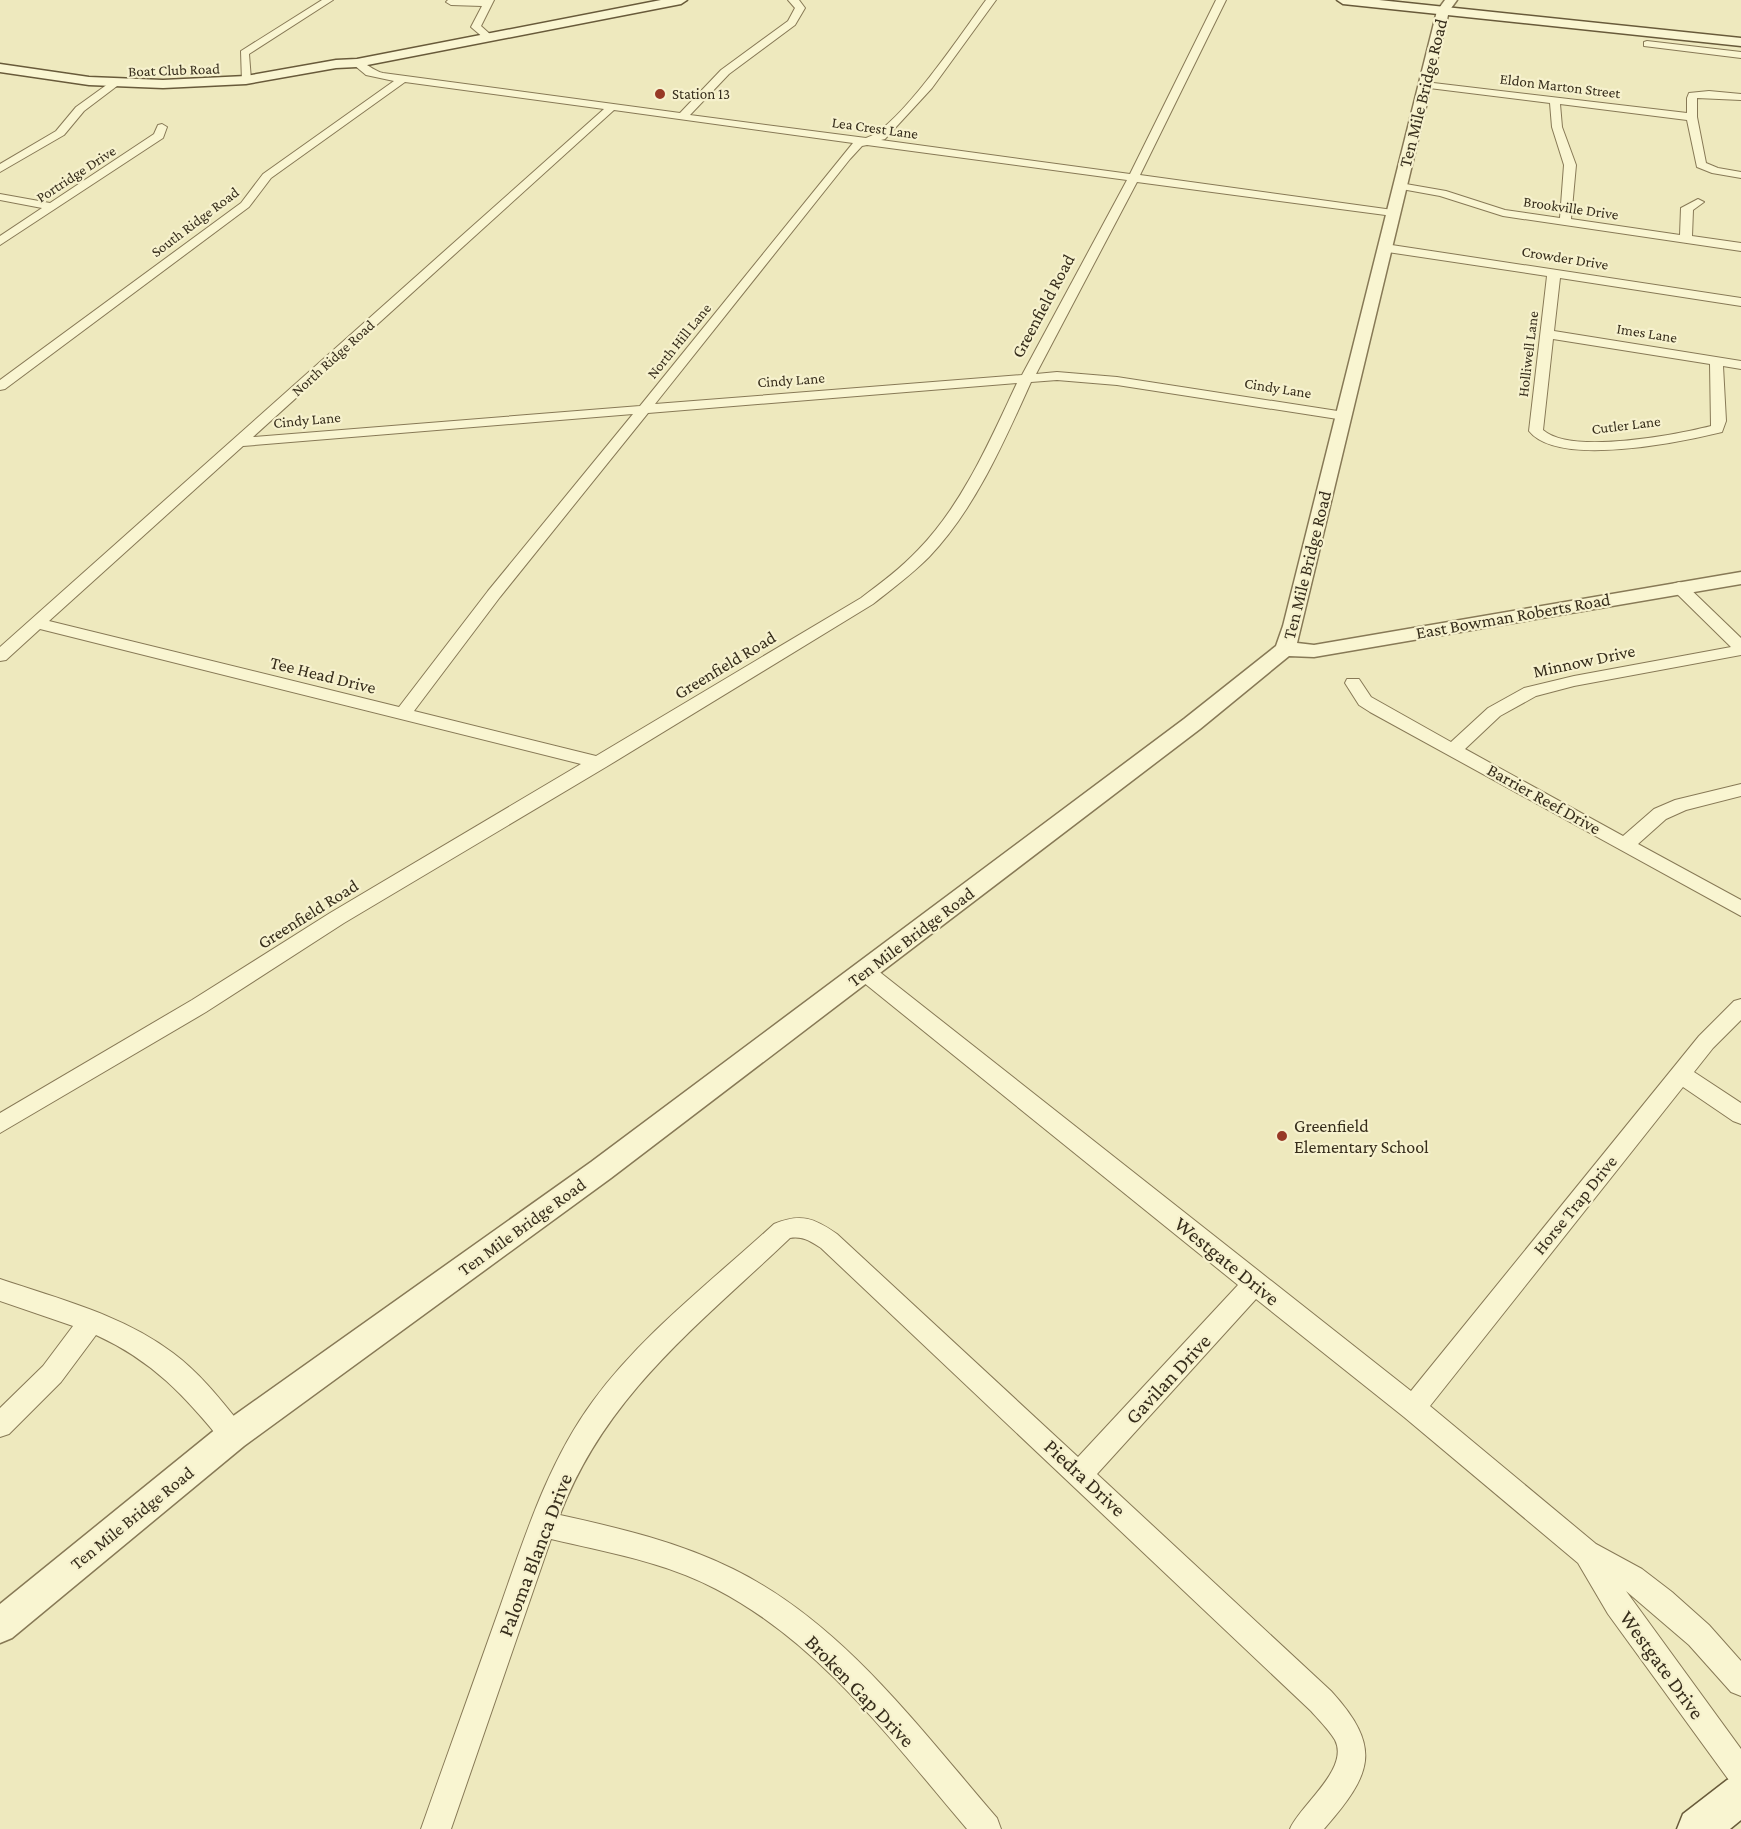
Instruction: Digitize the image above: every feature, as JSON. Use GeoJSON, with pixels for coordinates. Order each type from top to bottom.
{"type":"FeatureCollection","features":[{"type":"Feature","properties":{"kind":"main road","name":"Boat Club Road"},"geometry":{"type":"LineString","coordinates":[[492,36],[500,31],[657,0]]}},
{"type":"Feature","properties":{"kind":"main road","name":"Boat Club Road"},"geometry":{"type":"LineString","coordinates":[[0,74],[169,89],[236,84],[342,68],[352,64],[681,0]]}},
{"type":"Feature","properties":{"kind":"main road"},"geometry":{"type":"LineString","coordinates":[[1343,0],[1447,6],[1741,42]]}},
{"type":"Feature","properties":{"kind":"main road"},"geometry":{"type":"LineString","coordinates":[[1385,0],[1741,37]]}},
{"type":"Feature","properties":{"kind":"main road","name":"Boat Club Road"},"geometry":{"type":"LineString","coordinates":[[0,68],[113,85],[196,84],[246,80],[336,64],[352,64]]}},
{"type":"Feature","properties":{"kind":"main road"},"geometry":{"type":"LineString","coordinates":[[1698,1829],[1741,1794]]}},
{"type":"Feature","properties":{"kind":"street"},"geometry":{"type":"LineString","coordinates":[[246,80],[244,53],[328,0]]}},
{"type":"Feature","properties":{"kind":"street"},"geometry":{"type":"LineString","coordinates":[[682,117],[725,72],[792,23],[800,8],[793,0]]}},
{"type":"Feature","properties":{"kind":"street","name":"North Hill Lane"},"geometry":{"type":"LineString","coordinates":[[402,715],[494,594],[647,408],[846,156],[858,144],[881,137],[928,86],[991,0]]}},
{"type":"Feature","properties":{"kind":"street","name":"Greenfield Road"},"geometry":{"type":"LineString","coordinates":[[0,1124],[199,1006],[337,918],[800,642],[867,601],[896,579],[925,552],[960,506],[997,441],[1026,378],[1133,178],[1221,0]]}},
{"type":"Feature","properties":{"kind":"street"},"geometry":{"type":"LineString","coordinates":[[451,2],[488,1],[476,27],[492,36]]}},
{"type":"Feature","properties":{"kind":"street","name":"Ten Mile Bridge Road"},"geometry":{"type":"LineString","coordinates":[[0,1626],[233,1435],[601,1170],[1192,724],[1285,649],[1293,626],[1425,85],[1447,6]]}},
{"type":"Feature","properties":{"kind":"street"},"geometry":{"type":"LineString","coordinates":[[1647,44],[1741,54]]}},
{"type":"Feature","properties":{"kind":"street","name":"Lea Crest Lane"},"geometry":{"type":"LineString","coordinates":[[352,64],[370,73],[403,79],[1394,213]]}},
{"type":"Feature","properties":{"kind":"street","name":"South Ridge Road"},"geometry":{"type":"LineString","coordinates":[[0,386],[246,205],[267,176],[403,79]]}},
{"type":"Feature","properties":{"kind":"street"},"geometry":{"type":"LineString","coordinates":[[0,169],[60,133],[80,109],[113,85]]}},
{"type":"Feature","properties":{"kind":"street","name":"Eldon Marton Street"},"geometry":{"type":"LineString","coordinates":[[1425,85],[1692,117]]}},
{"type":"Feature","properties":{"kind":"street"},"geometry":{"type":"LineString","coordinates":[[1741,98],[1696,94],[1692,98],[1692,117],[1701,165],[1716,171],[1741,175]]}},
{"type":"Feature","properties":{"kind":"street"},"geometry":{"type":"LineString","coordinates":[[1555,100],[1557,127],[1570,165],[1565,222]]}},
{"type":"Feature","properties":{"kind":"street","name":"North Ridge Road"},"geometry":{"type":"LineString","coordinates":[[0,656],[612,107]]}},
{"type":"Feature","properties":{"kind":"street","name":"Portridge Drive"},"geometry":{"type":"LineString","coordinates":[[0,241],[159,136],[162,127]]}},
{"type":"Feature","properties":{"kind":"street","name":"Brookville Drive"},"geometry":{"type":"LineString","coordinates":[[1400,186],[1442,193],[1503,213],[1741,247]]}},
{"type":"Feature","properties":{"kind":"street"},"geometry":{"type":"LineString","coordinates":[[0,197],[53,207]]}},
{"type":"Feature","properties":{"kind":"street"},"geometry":{"type":"LineString","coordinates":[[1686,239],[1687,208],[1698,202]]}},
{"type":"Feature","properties":{"kind":"street","name":"Crowder Drive"},"geometry":{"type":"LineString","coordinates":[[1385,248],[1741,302]]}},
{"type":"Feature","properties":{"kind":"street","name":"Holliwell Lane"},"geometry":{"type":"LineString","coordinates":[[1541,437],[1536,431],[1554,273]]}},
{"type":"Feature","properties":{"kind":"street","name":"Imes Lane"},"geometry":{"type":"LineString","coordinates":[[1547,334],[1741,365]]}},
{"type":"Feature","properties":{"kind":"street","name":"Cutler Lane"},"geometry":{"type":"LineString","coordinates":[[1541,437],[1554,443],[1591,447],[1625,444],[1717,429],[1719,421],[1716,361]]}},
{"type":"Feature","properties":{"kind":"street","name":"Cindy Lane"},"geometry":{"type":"LineString","coordinates":[[239,442],[1057,376],[1117,381],[1344,416]]}},
{"type":"Feature","properties":{"kind":"street","name":"East Bowman Roberts Road"},"geometry":{"type":"LineString","coordinates":[[1285,649],[1314,651],[1741,578]]}},
{"type":"Feature","properties":{"kind":"street"},"geometry":{"type":"LineString","coordinates":[[1679,587],[1741,649]]}},
{"type":"Feature","properties":{"kind":"street","name":"Tee Head Drive"},"geometry":{"type":"LineString","coordinates":[[37,623],[600,763]]}},
{"type":"Feature","properties":{"kind":"street","name":"Minnow Drive"},"geometry":{"type":"LineString","coordinates":[[1454,749],[1494,711],[1530,692],[1565,683],[1741,649]]}},
{"type":"Feature","properties":{"kind":"street","name":"Barrier Reef Drive"},"geometry":{"type":"LineString","coordinates":[[1353,683],[1365,701],[1741,909]]}},
{"type":"Feature","properties":{"kind":"street"},"geometry":{"type":"LineString","coordinates":[[1625,845],[1660,814],[1680,805],[1741,790]]}},
{"type":"Feature","properties":{"kind":"street","name":"Westgate Drive"},"geometry":{"type":"LineString","coordinates":[[865,972],[1255,1284],[1413,1407],[1587,1553],[1632,1579],[1662,1602],[1699,1635],[1741,1682]]}},
{"type":"Feature","properties":{"kind":"street","name":"Horse Trap Drive"},"geometry":{"type":"LineString","coordinates":[[1413,1407],[1706,1042],[1741,1007]]}},
{"type":"Feature","properties":{"kind":"street"},"geometry":{"type":"LineString","coordinates":[[1680,1074],[1741,1115]]}},
{"type":"Feature","properties":{"kind":"street","name":"Paloma Blanca Drive"},"geometry":{"type":"LineString","coordinates":[[436,1829],[543,1524],[570,1462],[601,1410],[641,1360],[677,1324],[783,1231],[792,1226],[802,1226]]}},
{"type":"Feature","properties":{"kind":"street","name":"Piedra Drive"},"geometry":{"type":"LineString","coordinates":[[802,1226],[829,1241],[1322,1701],[1346,1731],[1352,1746],[1348,1774],[1305,1829]]}},
{"type":"Feature","properties":{"kind":"street","name":"Gavilan Drive"},"geometry":{"type":"LineString","coordinates":[[1080,1473],[1255,1284]]}},
{"type":"Feature","properties":{"kind":"street"},"geometry":{"type":"LineString","coordinates":[[0,1290],[91,1322],[125,1336],[154,1353],[197,1391],[233,1435]]}},
{"type":"Feature","properties":{"kind":"street"},"geometry":{"type":"LineString","coordinates":[[0,1425],[52,1374],[91,1322]]}},
{"type":"Feature","properties":{"kind":"street","name":"Broken Gap Drive"},"geometry":{"type":"LineString","coordinates":[[543,1524],[616,1541],[678,1560],[726,1580],[776,1610],[831,1655],[900,1729],[986,1829]]}},
{"type":"Feature","properties":{"kind":"street","name":"Westgate Drive"},"geometry":{"type":"LineString","coordinates":[[1587,1553],[1618,1604],[1741,1773]]}},
{"type":"Feature","properties":{"kind":"place","name":"Station 13"},"geometry":{"type":"Point","coordinates":[660,94]}},
{"type":"Feature","properties":{"kind":"place","name":"Greenfield Elementary School"},"geometry":{"type":"Point","coordinates":[1282,1136]}}]}
